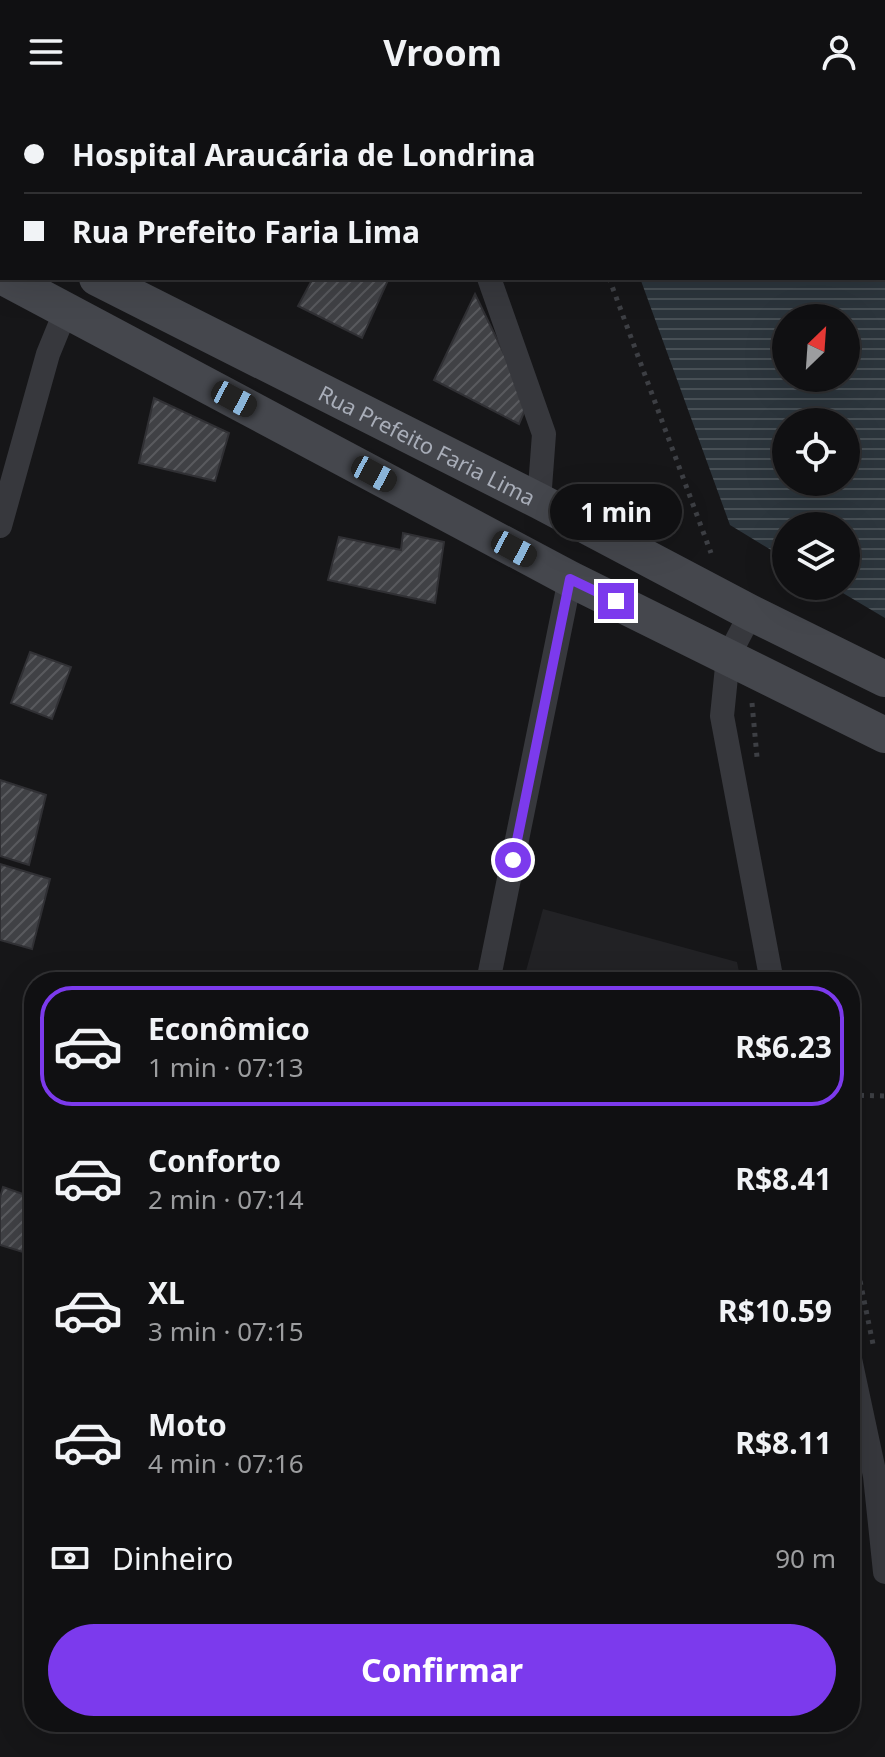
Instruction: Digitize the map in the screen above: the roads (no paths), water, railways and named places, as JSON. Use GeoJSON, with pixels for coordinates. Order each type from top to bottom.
{"type":"FeatureCollection","features":[{"type":"Feature","properties":{"kind":"main road"},"geometry":{"type":"LineString","coordinates":[[8,280],[570,579],[885,735]]}},
{"type":"Feature","properties":{"kind":"main road","name":"Rua Prefeito Faria Lima"},"geometry":{"type":"LineString","coordinates":[[101,280],[885,679]]}},
{"type":"Feature","properties":{"kind":"street"},"geometry":{"type":"LineString","coordinates":[[490,280],[544,434],[539,501]]}},
{"type":"Feature","properties":{"kind":"street"},"geometry":{"type":"LineString","coordinates":[[0,526],[48,354],[66,310]]}},
{"type":"Feature","properties":{"kind":"street"},"geometry":{"type":"LineString","coordinates":[[490,972],[570,579]]}},
{"type":"Feature","properties":{"kind":"street"},"geometry":{"type":"LineString","coordinates":[[751,613],[722,716],[770,972]]}},
{"type":"Feature","properties":{"kind":"street"},"geometry":{"type":"LineString","coordinates":[[860,1406],[875,1476],[885,1572]]}}]}
